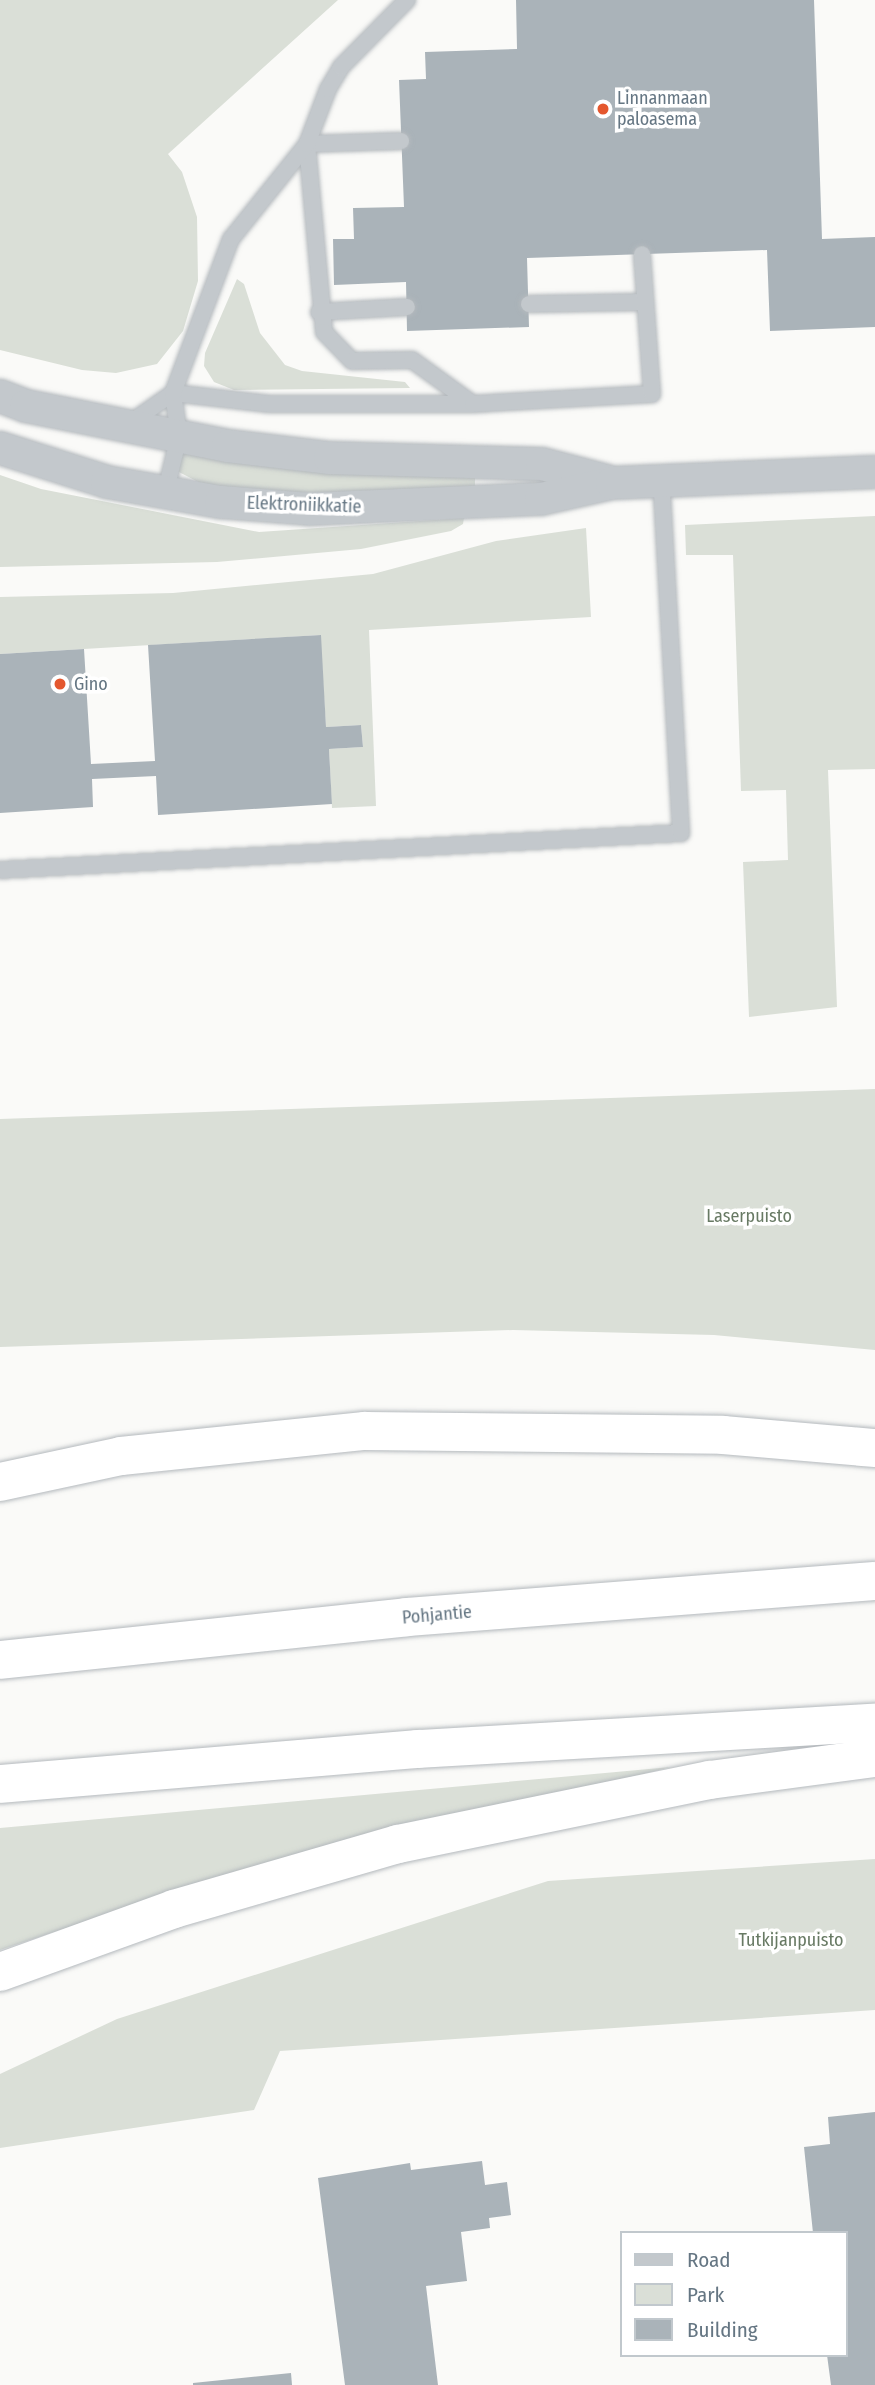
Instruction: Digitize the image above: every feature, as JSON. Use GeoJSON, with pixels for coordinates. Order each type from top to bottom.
{"type":"FeatureCollection","features":[{"type":"Feature","properties":{"kind":"highway"},"geometry":{"type":"LineString","coordinates":[[0,1455],[121,1456],[378,1431],[723,1436],[875,1448]]}},
{"type":"Feature","properties":{"kind":"highway"},"geometry":{"type":"LineString","coordinates":[[0,1482],[121,1456]]}},
{"type":"Feature","properties":{"kind":"highway","name":"Pohjantie"},"geometry":{"type":"LineString","coordinates":[[0,1660],[407,1617],[875,1581]]}},
{"type":"Feature","properties":{"kind":"highway"},"geometry":{"type":"LineString","coordinates":[[0,1784],[418,1748],[875,1723]]}},
{"type":"Feature","properties":{"kind":"highway"},"geometry":{"type":"LineString","coordinates":[[0,1972],[174,1909],[398,1844],[710,1780],[875,1758]]}},
{"type":"Feature","properties":{"kind":"street","name":"Elektroniikkatie"},"geometry":{"type":"LineString","coordinates":[[0,396],[26,407],[125,426],[330,458],[542,464],[612,483]]}},
{"type":"Feature","properties":{"kind":"street","name":"Elektroniikkatie"},"geometry":{"type":"LineString","coordinates":[[0,448],[107,482],[165,494],[309,509],[541,499],[612,483],[875,472]]}},
{"type":"Feature","properties":{"kind":"lane"},"geometry":{"type":"LineString","coordinates":[[165,494],[179,436],[173,393],[231,239],[307,144],[328,89],[341,67],[407,0]]}},
{"type":"Feature","properties":{"kind":"lane"},"geometry":{"type":"LineString","coordinates":[[307,144],[401,141]]}},
{"type":"Feature","properties":{"kind":"lane"},"geometry":{"type":"LineString","coordinates":[[307,144],[319,312],[324,332],[352,361],[412,360],[474,404]]}},
{"type":"Feature","properties":{"kind":"lane"},"geometry":{"type":"LineString","coordinates":[[125,426],[173,393],[269,404],[474,404],[652,394],[642,254]]}},
{"type":"Feature","properties":{"kind":"lane"},"geometry":{"type":"LineString","coordinates":[[529,304],[644,302]]}},
{"type":"Feature","properties":{"kind":"lane"},"geometry":{"type":"LineString","coordinates":[[319,312],[407,307]]}},
{"type":"Feature","properties":{"kind":"lane"},"geometry":{"type":"LineString","coordinates":[[0,870],[681,833],[661,480]]}},
{"type":"Feature","properties":{"kind":"green space"},"geometry":{"type":"Polygon","coordinates":[[[0,0],[338,0],[168,154],[182,172],[197,217],[198,281],[183,331],[157,364],[116,373],[82,370],[0,350],[0,0]]]}},
{"type":"Feature","properties":{"kind":"green space"},"geometry":{"type":"Polygon","coordinates":[[[237,279],[244,284],[260,333],[285,365],[302,371],[405,382],[410,388],[234,390],[214,382],[204,366],[205,353],[237,279]]]}},
{"type":"Feature","properties":{"kind":"green space"},"geometry":{"type":"Polygon","coordinates":[[[187,453],[475,476],[475,490],[281,493],[206,486],[177,471],[179,455],[187,453]]]}},
{"type":"Feature","properties":{"kind":"green space"},"geometry":{"type":"Polygon","coordinates":[[[0,475],[41,489],[259,532],[464,518],[463,524],[451,531],[361,549],[217,562],[0,567],[0,475]]]}},
{"type":"Feature","properties":{"kind":"green space"},"geometry":{"type":"Polygon","coordinates":[[[875,516],[875,769],[828,770],[837,1007],[749,1017],[743,862],[788,860],[786,790],[741,791],[733,555],[686,555],[685,525],[875,516]]]}},
{"type":"Feature","properties":{"kind":"green space"},"geometry":{"type":"Polygon","coordinates":[[[586,528],[591,617],[369,630],[376,806],[332,808],[329,749],[363,747],[361,725],[326,727],[320,635],[0,654],[0,597],[173,593],[373,574],[496,541],[586,528]]]}},
{"type":"Feature","properties":{"kind":"green space","name":"Laserpuisto"},"geometry":{"type":"Polygon","coordinates":[[[875,1089],[875,1350],[714,1335],[513,1330],[0,1347],[0,1119],[875,1089]]]}},
{"type":"Feature","properties":{"kind":"green space"},"geometry":{"type":"Polygon","coordinates":[[[671,1767],[174,1892],[0,1950],[0,1828],[671,1767]]]}},
{"type":"Feature","properties":{"kind":"green space","name":"Tutkijanpuisto"},"geometry":{"type":"Polygon","coordinates":[[[875,1859],[875,2010],[280,2051],[254,2110],[0,2148],[0,2074],[117,2019],[548,1881],[875,1859]]]}},
{"type":"Feature","properties":{"kind":"building"},"geometry":{"type":"Polygon","coordinates":[[[516,0],[814,0],[822,239],[875,237],[875,327],[770,331],[767,250],[527,258],[529,327],[407,331],[406,282],[334,285],[333,239],[354,239],[353,208],[404,207],[399,80],[426,79],[425,52],[517,49],[516,0]]]}},
{"type":"Feature","properties":{"kind":"building"},"geometry":{"type":"Polygon","coordinates":[[[321,635],[326,727],[361,725],[363,747],[329,749],[332,804],[158,815],[156,776],[92,779],[93,807],[0,813],[0,654],[84,649],[91,764],[155,761],[148,645],[321,635]]]}},
{"type":"Feature","properties":{"kind":"building"},"geometry":{"type":"Polygon","coordinates":[[[875,2112],[875,2385],[831,2385],[827,2357],[847,2357],[847,2231],[813,2231],[804,2147],[830,2144],[828,2117],[875,2112]]]}},
{"type":"Feature","properties":{"kind":"building"},"geometry":{"type":"Polygon","coordinates":[[[482,2161],[485,2185],[507,2182],[511,2215],[489,2218],[490,2228],[461,2232],[467,2281],[426,2286],[438,2385],[345,2385],[318,2178],[410,2163],[411,2170],[482,2161]]]}},
{"type":"Feature","properties":{"kind":"building"},"geometry":{"type":"Polygon","coordinates":[[[291,2373],[292,2385],[193,2385],[193,2383],[291,2373]]]}},
{"type":"Feature","properties":{"kind":"place","name":"Linnanmaan paloasema"},"geometry":{"type":"Point","coordinates":[603,109]}},
{"type":"Feature","properties":{"kind":"place","name":"Gino"},"geometry":{"type":"Point","coordinates":[60,684]}}]}
